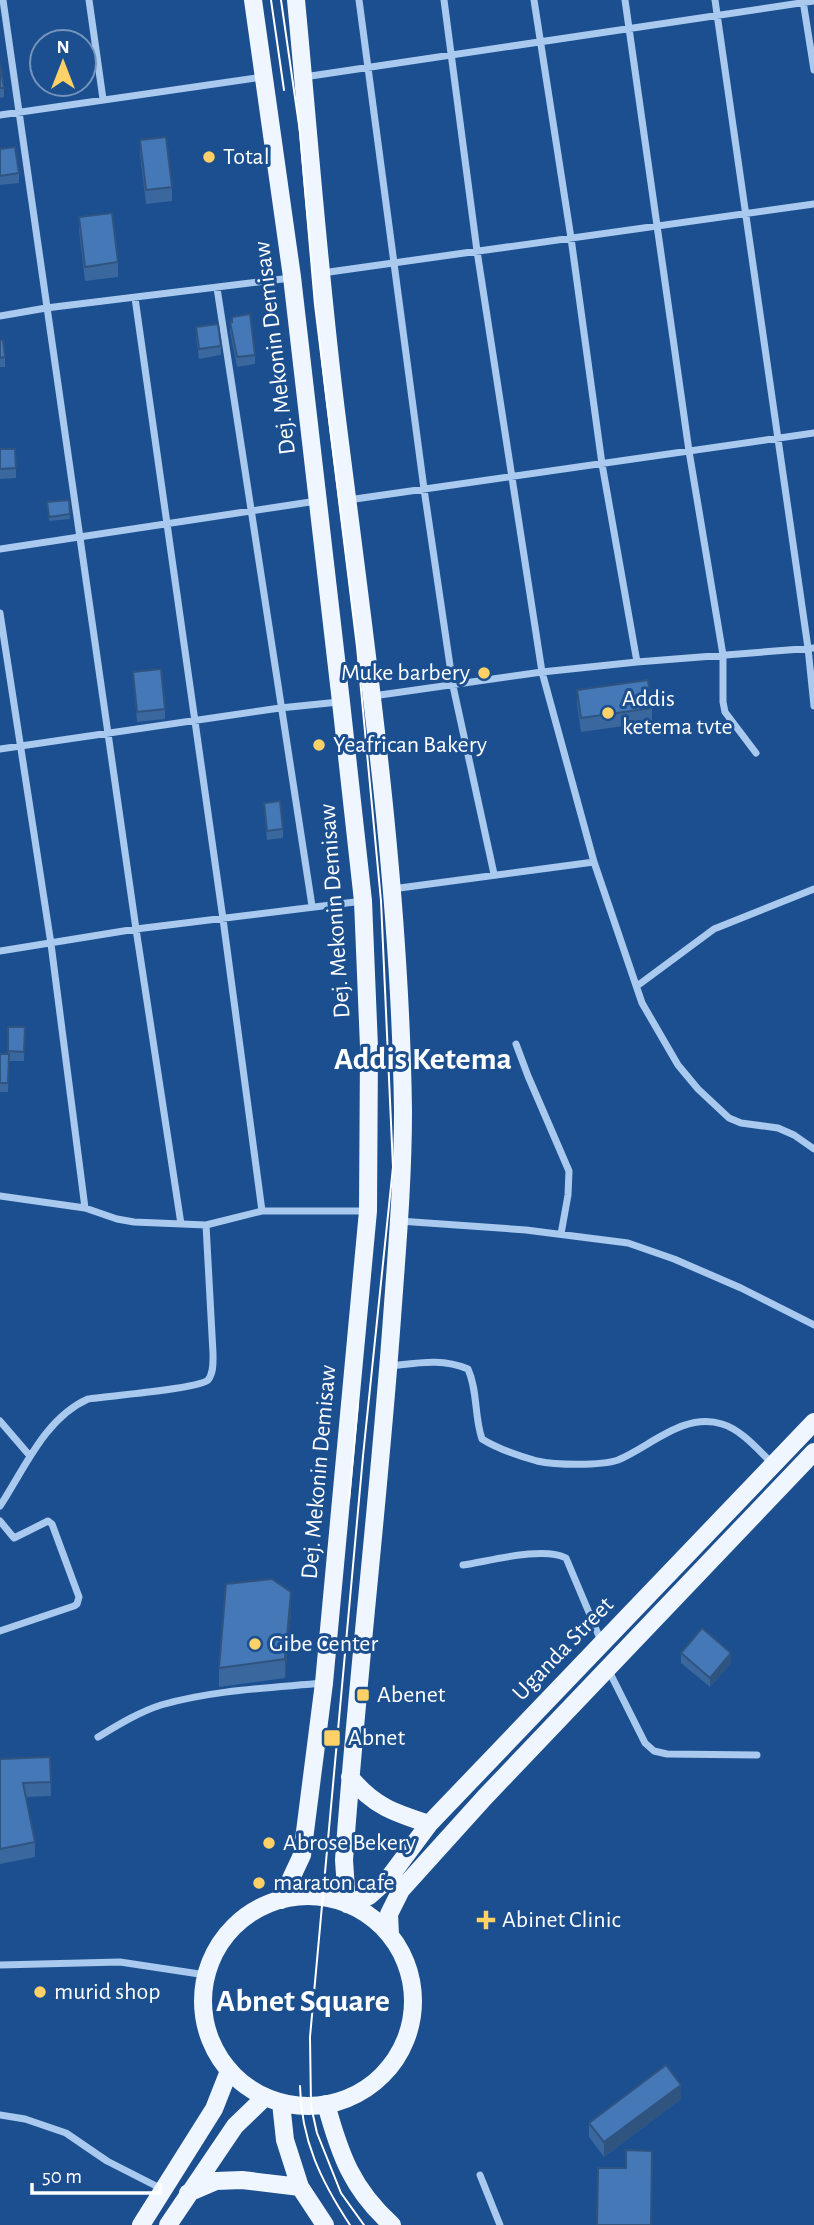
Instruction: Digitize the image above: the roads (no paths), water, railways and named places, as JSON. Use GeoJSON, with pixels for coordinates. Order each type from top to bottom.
{"type":"FeatureCollection","features":[{"type":"Feature","properties":{"kind":"main road","name":"Dej. Mekonin Demisaw"},"geometry":{"type":"LineString","coordinates":[[253,0],[292,277],[341,702],[363,901],[369,1047],[368,1211],[324,1683],[302,1855],[281,1900]]}},
{"type":"Feature","properties":{"kind":"main road"},"geometry":{"type":"LineString","coordinates":[[296,0],[321,273],[372,696],[391,889],[403,1111],[389,1367],[344,1860],[347,1904]]}},
{"type":"Feature","properties":{"kind":"main road","name":"Uganda Street"},"geometry":{"type":"LineString","coordinates":[[347,1904],[369,1896],[388,1879],[429,1824],[814,1422]]}},
{"type":"Feature","properties":{"kind":"main road","name":"Uganda Street"},"geometry":{"type":"LineString","coordinates":[[390,1935],[389,1914],[401,1890],[607,1667],[811,1459]]}},
{"type":"Feature","properties":{"kind":"main road"},"geometry":{"type":"LineString","coordinates":[[350,1777],[364,1795],[401,1815],[429,1824]]}},
{"type":"Feature","properties":{"kind":"main road"},"geometry":{"type":"LineString","coordinates":[[303,1896],[326,1898],[347,1904],[369,1916],[390,1935],[403,1955],[412,1981],[413,2009],[407,2036],[395,2061],[376,2081],[353,2096],[312,2107],[273,2100],[246,2086],[229,2071],[214,2050],[205,2025],[202,2000],[206,1975],[214,1954],[241,1920],[260,1908],[281,1900],[303,1896]]}},
{"type":"Feature","properties":{"kind":"main road"},"geometry":{"type":"LineString","coordinates":[[141,2225],[214,2109],[229,2071]]}},
{"type":"Feature","properties":{"kind":"main road"},"geometry":{"type":"LineString","coordinates":[[273,2100],[300,2187],[324,2225]]}},
{"type":"Feature","properties":{"kind":"main road"},"geometry":{"type":"LineString","coordinates":[[167,2225],[235,2126],[273,2100]]}},
{"type":"Feature","properties":{"kind":"main road"},"geometry":{"type":"LineString","coordinates":[[326,2104],[338,2148],[348,2172],[361,2193],[392,2225]]}},
{"type":"Feature","properties":{"kind":"main road"},"geometry":{"type":"LineString","coordinates":[[188,2193],[216,2181],[242,2180],[300,2187]]}},
{"type":"Feature","properties":{"kind":"street"},"geometry":{"type":"LineString","coordinates":[[3,0],[107,733],[181,1224]]}},
{"type":"Feature","properties":{"kind":"street"},"geometry":{"type":"LineString","coordinates":[[89,0],[103,99]]}},
{"type":"Feature","properties":{"kind":"street"},"geometry":{"type":"LineString","coordinates":[[359,0],[453,686],[494,874]]}},
{"type":"Feature","properties":{"kind":"street"},"geometry":{"type":"LineString","coordinates":[[444,0],[477,251],[542,672],[594,862],[642,1003],[678,1065],[698,1089],[729,1118],[741,1123],[778,1128],[814,1149]]}},
{"type":"Feature","properties":{"kind":"street"},"geometry":{"type":"LineString","coordinates":[[534,0],[602,464],[637,662]]}},
{"type":"Feature","properties":{"kind":"street"},"geometry":{"type":"LineString","coordinates":[[625,0],[688,451],[723,655],[725,712],[756,752]]}},
{"type":"Feature","properties":{"kind":"street"},"geometry":{"type":"LineString","coordinates":[[715,0],[744,214],[811,648],[814,706]]}},
{"type":"Feature","properties":{"kind":"street"},"geometry":{"type":"LineString","coordinates":[[803,1],[814,70]]}},
{"type":"Feature","properties":{"kind":"street"},"geometry":{"type":"LineString","coordinates":[[303,77],[814,1]]}},
{"type":"Feature","properties":{"kind":"street"},"geometry":{"type":"LineString","coordinates":[[0,115],[265,77]]}},
{"type":"Feature","properties":{"kind":"street"},"geometry":{"type":"LineString","coordinates":[[321,273],[814,204]]}},
{"type":"Feature","properties":{"kind":"street"},"geometry":{"type":"LineString","coordinates":[[0,316],[292,277]]}},
{"type":"Feature","properties":{"kind":"street"},"geometry":{"type":"LineString","coordinates":[[217,288],[312,906]]}},
{"type":"Feature","properties":{"kind":"street"},"geometry":{"type":"LineString","coordinates":[[135,298],[262,1211]]}},
{"type":"Feature","properties":{"kind":"street"},"geometry":{"type":"LineString","coordinates":[[347,500],[814,433]]}},
{"type":"Feature","properties":{"kind":"street"},"geometry":{"type":"LineString","coordinates":[[0,549],[317,501]]}},
{"type":"Feature","properties":{"kind":"street"},"geometry":{"type":"LineString","coordinates":[[0,613],[51,944],[85,1208]]}},
{"type":"Feature","properties":{"kind":"street"},"geometry":{"type":"LineString","coordinates":[[372,696],[542,672],[811,648]]}},
{"type":"Feature","properties":{"kind":"street"},"geometry":{"type":"LineString","coordinates":[[0,749],[280,708],[341,702]]}},
{"type":"Feature","properties":{"kind":"street"},"geometry":{"type":"LineString","coordinates":[[391,889],[594,862]]}},
{"type":"Feature","properties":{"kind":"street"},"geometry":{"type":"LineString","coordinates":[[637,986],[715,929],[814,890]]}},
{"type":"Feature","properties":{"kind":"street"},"geometry":{"type":"LineString","coordinates":[[0,951],[136,929],[363,901]]}},
{"type":"Feature","properties":{"kind":"street"},"geometry":{"type":"LineString","coordinates":[[516,1044],[569,1171],[561,1234]]}},
{"type":"Feature","properties":{"kind":"street"},"geometry":{"type":"LineString","coordinates":[[0,1196],[85,1208],[134,1222],[181,1224],[206,1225],[262,1211],[368,1211]]}},
{"type":"Feature","properties":{"kind":"street"},"geometry":{"type":"LineString","coordinates":[[399,1221],[607,1239],[646,1248],[741,1288],[814,1325]]}},
{"type":"Feature","properties":{"kind":"street"},"geometry":{"type":"LineString","coordinates":[[0,1506],[30,1456],[60,1419],[76,1405],[89,1399],[204,1383],[209,1379],[213,1353],[206,1225]]}},
{"type":"Feature","properties":{"kind":"street"},"geometry":{"type":"LineString","coordinates":[[389,1367],[430,1361],[452,1362],[468,1369],[474,1382],[477,1426],[482,1439],[539,1461],[615,1461],[684,1424],[696,1422],[722,1424],[740,1434],[773,1464]]}},
{"type":"Feature","properties":{"kind":"street"},"geometry":{"type":"LineString","coordinates":[[0,1421],[30,1456]]}},
{"type":"Feature","properties":{"kind":"street"},"geometry":{"type":"LineString","coordinates":[[0,1521],[14,1538],[42,1522],[48,1521],[52,1524],[79,1597],[74,1606],[0,1631]]}},
{"type":"Feature","properties":{"kind":"street"},"geometry":{"type":"LineString","coordinates":[[463,1565],[544,1553],[559,1554],[566,1558],[603,1644]]}},
{"type":"Feature","properties":{"kind":"street"},"geometry":{"type":"LineString","coordinates":[[607,1667],[645,1743],[654,1751],[667,1754],[757,1755]]}},
{"type":"Feature","properties":{"kind":"street"},"geometry":{"type":"LineString","coordinates":[[98,1737],[126,1720],[159,1706],[252,1689],[324,1683]]}},
{"type":"Feature","properties":{"kind":"street"},"geometry":{"type":"LineString","coordinates":[[0,1965],[120,1962],[206,1975]]}},
{"type":"Feature","properties":{"kind":"street"},"geometry":{"type":"LineString","coordinates":[[0,2115],[24,2119],[66,2133],[107,2161],[162,2189]]}},
{"type":"Feature","properties":{"kind":"street"},"geometry":{"type":"LineString","coordinates":[[480,2175],[500,2225]]}},
{"type":"Feature","properties":{"kind":"tram line"},"geometry":{"type":"LineString","coordinates":[[271,0],[284,90]]}},
{"type":"Feature","properties":{"kind":"tram line"},"geometry":{"type":"LineString","coordinates":[[281,0],[300,132],[315,305],[357,647],[381,901],[393,1167],[363,1456],[310,2037],[311,2106],[317,2133],[341,2193],[364,2225]]}},
{"type":"Feature","properties":{"kind":"tram line"},"geometry":{"type":"LineString","coordinates":[[349,1500],[358,1403]]}},
{"type":"Feature","properties":{"kind":"tram line"},"geometry":{"type":"LineString","coordinates":[[300,2086],[304,2124],[314,2159],[350,2225]]}},
{"type":"Feature","properties":{"kind":"place","name":"Total"},"geometry":{"type":"Point","coordinates":[209,157]}},
{"type":"Feature","properties":{"kind":"place","name":"Muke barbery"},"geometry":{"type":"Point","coordinates":[484,673]}},
{"type":"Feature","properties":{"kind":"place","name":"Addis ketema tvte"},"geometry":{"type":"Point","coordinates":[608,713]}},
{"type":"Feature","properties":{"kind":"place","name":"Yeafrican Bakery"},"geometry":{"type":"Point","coordinates":[319,745]}},
{"type":"Feature","properties":{"kind":"place","name":"Gibe Center"},"geometry":{"type":"Point","coordinates":[255,1644]}},
{"type":"Feature","properties":{"kind":"place","name":"Abenet"},"geometry":{"type":"Point","coordinates":[363,1695]}},
{"type":"Feature","properties":{"kind":"place","name":"Abnet"},"geometry":{"type":"Point","coordinates":[332,1738]}},
{"type":"Feature","properties":{"kind":"place","name":"Abrose Bekery"},"geometry":{"type":"Point","coordinates":[269,1843]}},
{"type":"Feature","properties":{"kind":"place","name":"maraton cafe"},"geometry":{"type":"Point","coordinates":[259,1883]}},
{"type":"Feature","properties":{"kind":"place","name":"Abinet Clinic"},"geometry":{"type":"Point","coordinates":[486,1920]}},
{"type":"Feature","properties":{"kind":"place","name":"murid shop"},"geometry":{"type":"Point","coordinates":[40,1992]}},
{"type":"Feature","properties":{"kind":"district","name":"Addis Ketema"},"geometry":{"type":"Point","coordinates":[423,1059]}},
{"type":"Feature","properties":{"kind":"district","name":"Abnet Square"},"geometry":{"type":"Point","coordinates":[303,2001]}}]}
